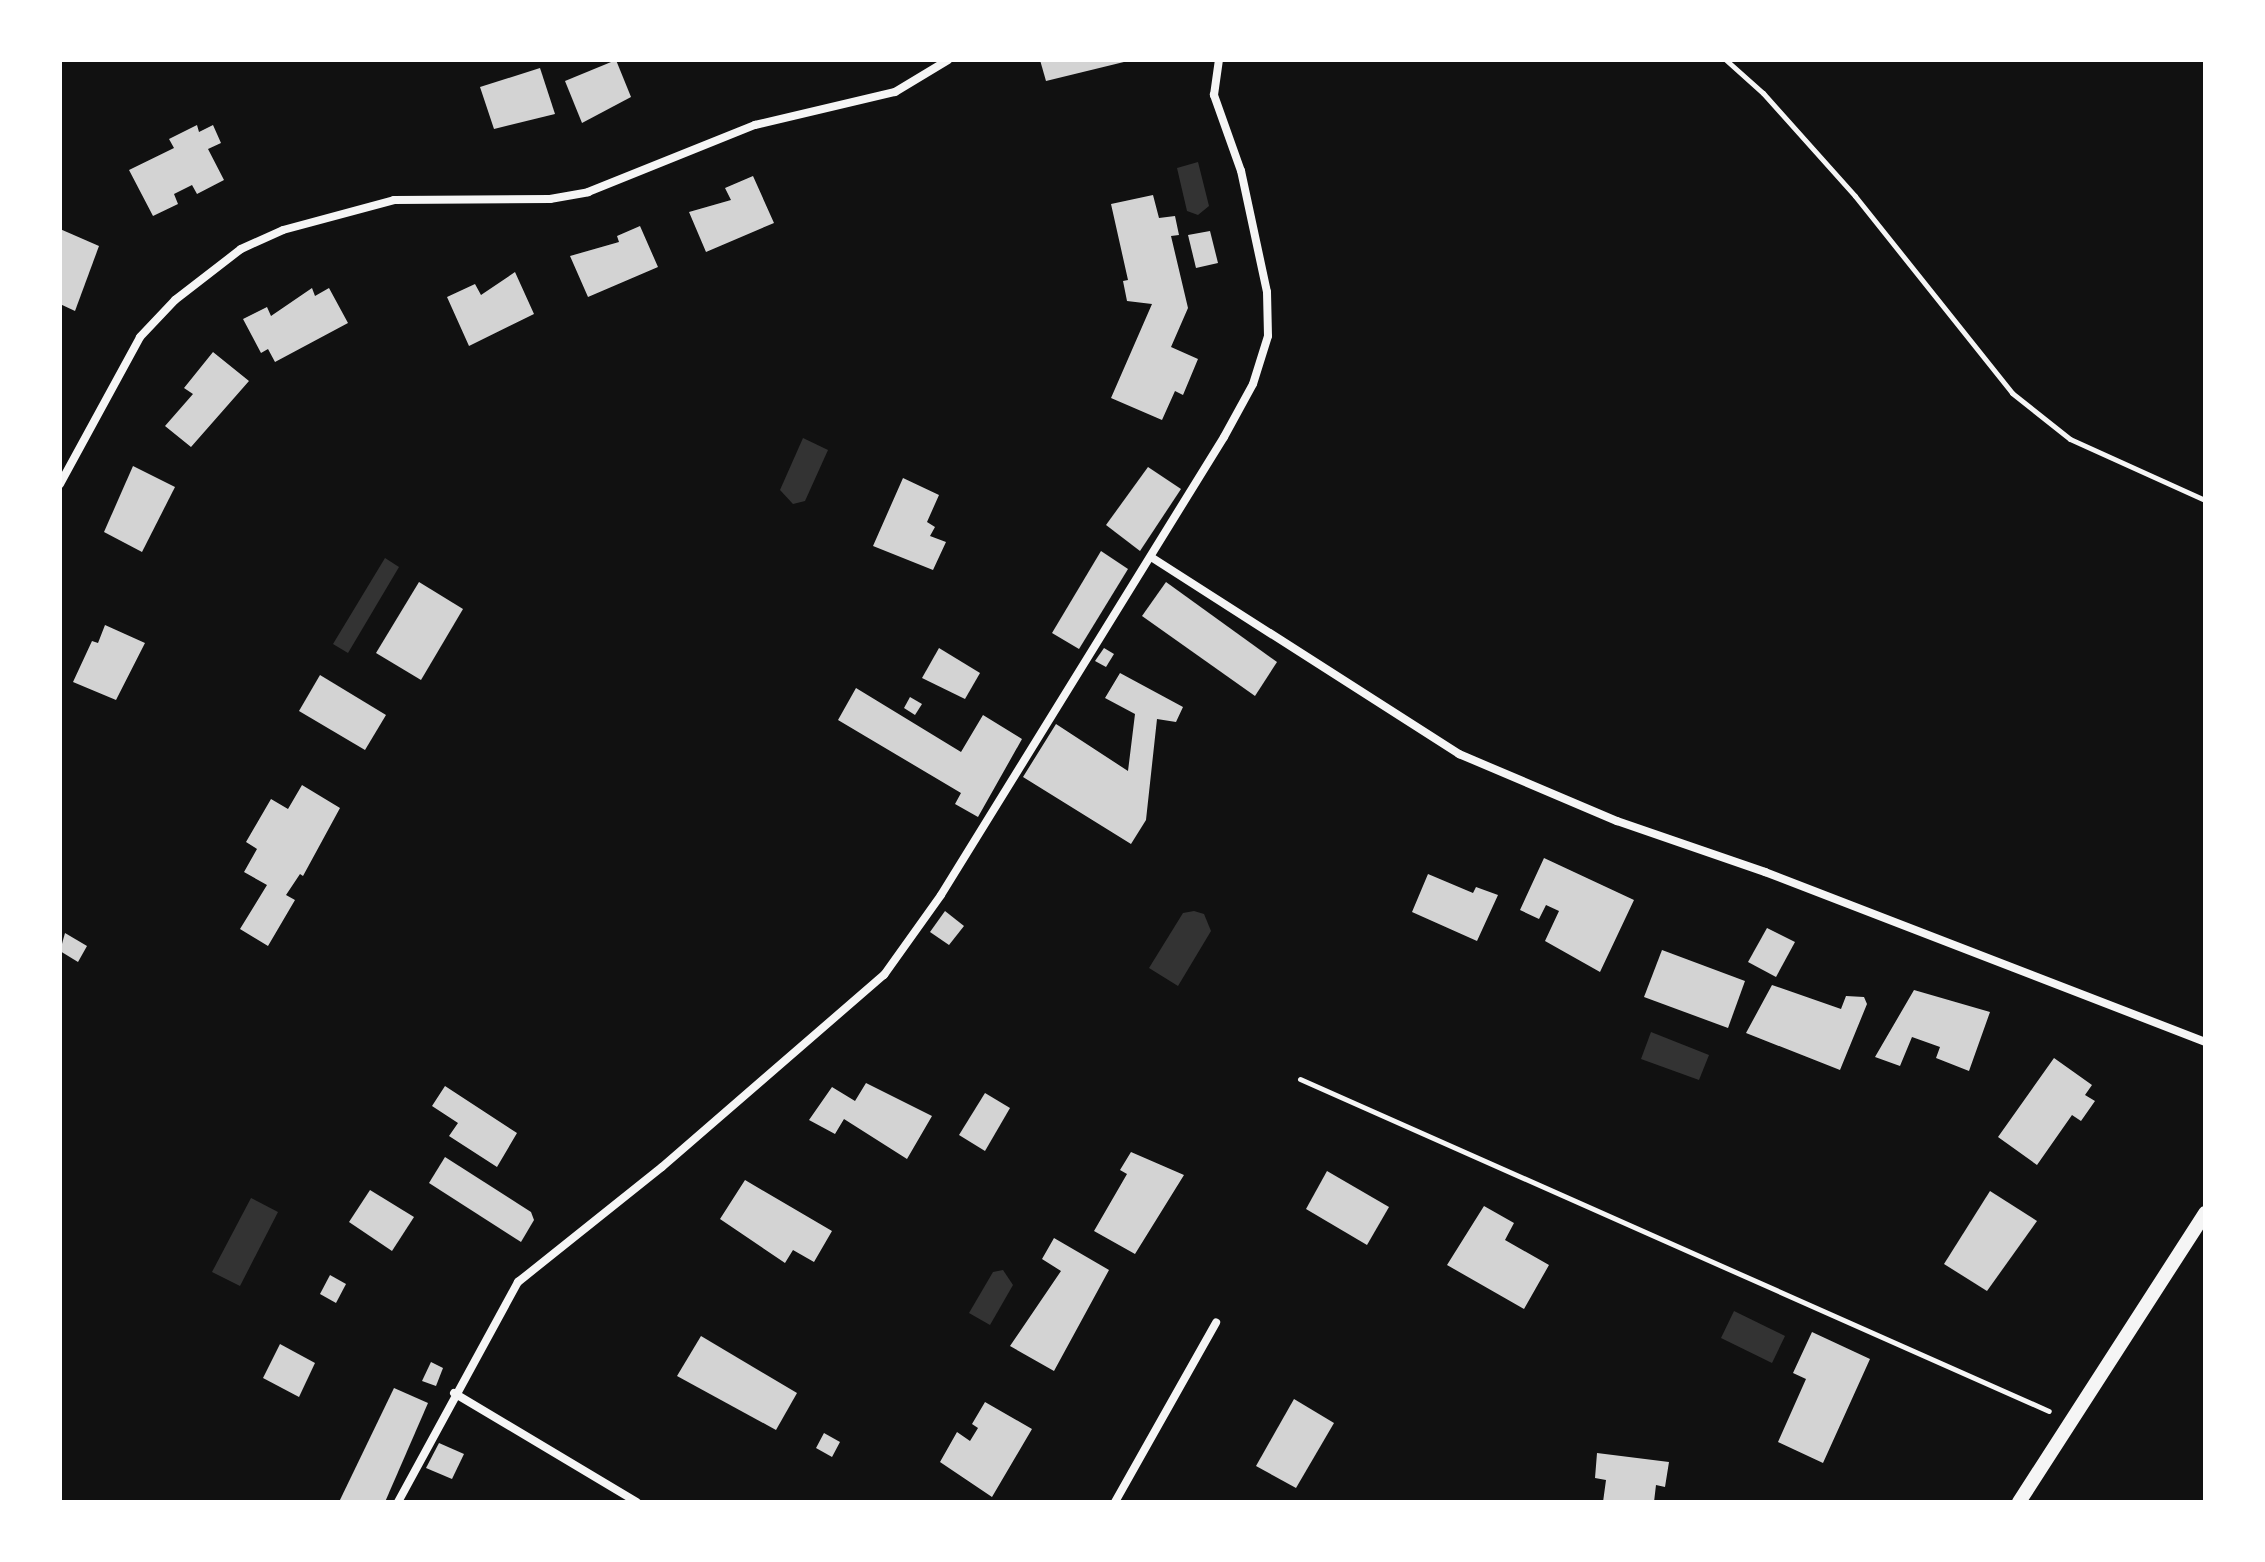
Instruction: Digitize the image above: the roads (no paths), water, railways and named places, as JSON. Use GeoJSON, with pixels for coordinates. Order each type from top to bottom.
{"type":"FeatureCollection","features":[{"type":"Feature","properties":{"kind":"street"},"geometry":{"type":"LineString","coordinates":[[60,484],[140,337],[208,273],[269,236],[394,200],[550,199],[588,192],[755,125],[895,92],[948,60]]}},
{"type":"Feature","properties":{"kind":"street"},"geometry":{"type":"LineString","coordinates":[[398,1502],[454,1393],[518,1282],[567,1237],[662,1167],[884,975],[941,895],[1151,557],[1253,384],[1268,336],[1267,292],[1241,171],[1214,95],[1219,60]]}},
{"type":"Feature","properties":{"kind":"street"},"geometry":{"type":"LineString","coordinates":[[1151,557],[1459,754],[1617,821],[2205,1042]]}},
{"type":"Feature","properties":{"kind":"street"},"geometry":{"type":"LineString","coordinates":[[2019,1502],[2205,1213]]}},
{"type":"Feature","properties":{"kind":"street"},"geometry":{"type":"LineString","coordinates":[[1115,1502],[1216,1323]]}},
{"type":"Feature","properties":{"kind":"street"},"geometry":{"type":"LineString","coordinates":[[454,1393],[637,1502]]}}]}
